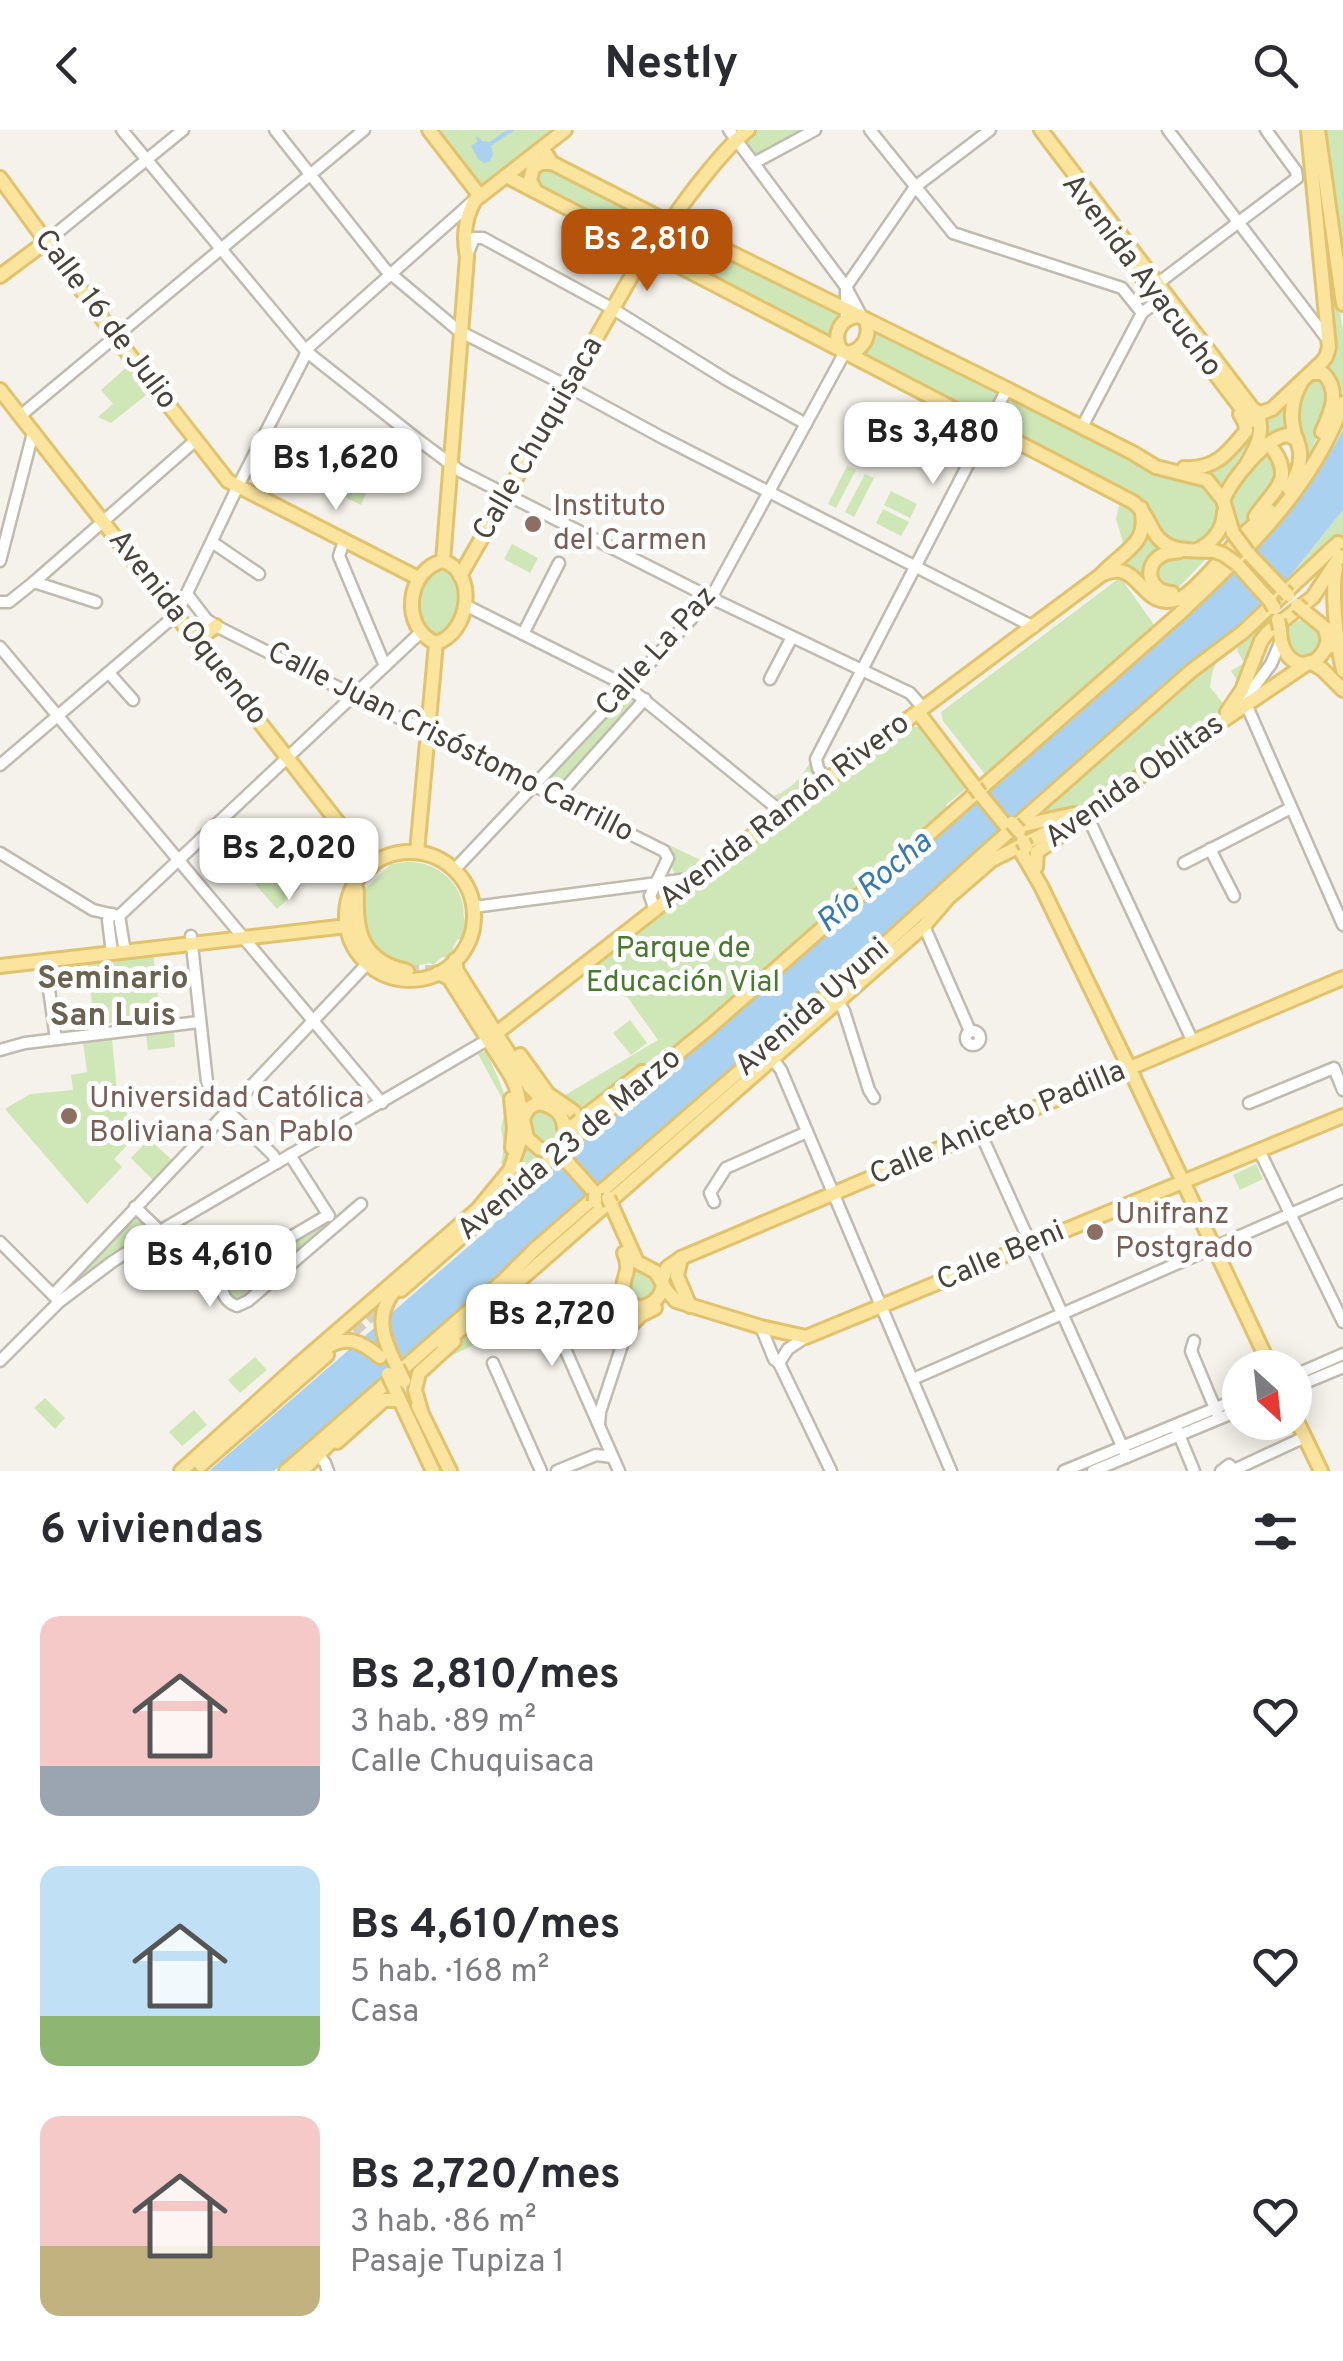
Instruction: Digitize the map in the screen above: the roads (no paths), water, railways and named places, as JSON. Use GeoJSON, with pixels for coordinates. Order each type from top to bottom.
{"type":"FeatureCollection","features":[{"type":"Feature","properties":{"kind":"main road"},"geometry":{"type":"LineString","coordinates":[[430,130],[478,198]]}},
{"type":"Feature","properties":{"kind":"main road"},"geometry":{"type":"LineString","coordinates":[[443,560],[470,210],[478,198],[564,130]]}},
{"type":"Feature","properties":{"kind":"main road","name":"Calle Chuquisaca"},"geometry":{"type":"LineString","coordinates":[[460,576],[644,256],[659,246],[672,220],[733,135],[748,130]]}},
{"type":"Feature","properties":{"kind":"main road","name":"Avenida Ayacucho"},"geometry":{"type":"LineString","coordinates":[[1031,130],[1093,206]]}},
{"type":"Feature","properties":{"kind":"main road","name":"Avenida Ayacucho"},"geometry":{"type":"LineString","coordinates":[[1041,130],[1142,273],[1252,415]]}},
{"type":"Feature","properties":{"kind":"main road"},"geometry":{"type":"LineString","coordinates":[[1252,415],[1272,409],[1326,356],[1312,133]]}},
{"type":"Feature","properties":{"kind":"main road"},"geometry":{"type":"LineString","coordinates":[[1312,133],[1343,304]]}},
{"type":"Feature","properties":{"kind":"main road"},"geometry":{"type":"LineString","coordinates":[[542,148],[552,163]]}},
{"type":"Feature","properties":{"kind":"main road"},"geometry":{"type":"LineString","coordinates":[[535,190],[530,180],[533,168],[552,163],[1167,471],[1207,480],[1250,554],[1293,600],[1321,623],[1332,658],[1343,672]]}},
{"type":"Feature","properties":{"kind":"main road"},"geometry":{"type":"LineString","coordinates":[[506,176],[1141,508],[1158,540],[1172,548],[1238,566],[1282,628],[1293,618],[1293,600]]}},
{"type":"Feature","properties":{"kind":"main road","name":"Calle 16 de Julio"},"geometry":{"type":"LineString","coordinates":[[0,178],[116,338],[228,482],[418,578]]}},
{"type":"Feature","properties":{"kind":"main road"},"geometry":{"type":"LineString","coordinates":[[0,276],[47,241]]}},
{"type":"Feature","properties":{"kind":"main road","name":"Avenida Ayacucho"},"geometry":{"type":"LineString","coordinates":[[1160,293],[1215,375],[1252,415]]}},
{"type":"Feature","properties":{"kind":"main road","name":"Calle La Paz"},"geometry":{"type":"LineString","coordinates":[[855,317],[868,328],[866,341],[857,351],[845,352],[836,336],[855,317]]}},
{"type":"Feature","properties":{"kind":"main road"},"geometry":{"type":"LineString","coordinates":[[1240,532],[1265,516],[1291,485],[1301,456],[1293,426],[1296,390],[1306,377],[1320,372],[1327,376],[1334,395],[1308,472]]}},
{"type":"Feature","properties":{"kind":"main road"},"geometry":{"type":"LineString","coordinates":[[1133,453],[1164,465],[1198,468],[1219,459],[1246,428],[1215,382],[1215,375]]}},
{"type":"Feature","properties":{"kind":"main road","name":"Avenida Oquendo"},"geometry":{"type":"LineString","coordinates":[[0,390],[372,866]]}},
{"type":"Feature","properties":{"kind":"main road"},"geometry":{"type":"LineString","coordinates":[[1308,472],[1343,403]]}},
{"type":"Feature","properties":{"kind":"main road"},"geometry":{"type":"LineString","coordinates":[[1245,467],[1261,429],[1260,420],[1252,415]]}},
{"type":"Feature","properties":{"kind":"main road"},"geometry":{"type":"LineString","coordinates":[[1274,451],[1281,465],[1277,491],[1182,590],[1169,594],[1157,590],[1151,579],[1155,561],[1168,552],[1205,546],[1217,536],[1228,488],[1245,467],[1278,436],[1298,440]]}},
{"type":"Feature","properties":{"kind":"main road","name":"Avenida 23 de Marzo"},"geometry":{"type":"LineString","coordinates":[[401,1290],[638,1075],[668,1061],[693,1040],[1178,615],[1278,514],[1308,472]]}},
{"type":"Feature","properties":{"kind":"main road","name":"Avenida Ramón Rivero"},"geometry":{"type":"LineString","coordinates":[[496,1038],[697,877],[1101,575],[1137,543],[1143,526],[1141,508]]}},
{"type":"Feature","properties":{"kind":"main road"},"geometry":{"type":"LineString","coordinates":[[1293,600],[1315,583],[1341,547]]}},
{"type":"Feature","properties":{"kind":"main road"},"geometry":{"type":"LineString","coordinates":[[1341,547],[1334,578],[1343,672]]}},
{"type":"Feature","properties":{"kind":"main road"},"geometry":{"type":"LineString","coordinates":[[1220,722],[1242,690],[1261,641],[1313,597],[1341,547]]}},
{"type":"Feature","properties":{"kind":"main road","name":"Avenida Uyuni"},"geometry":{"type":"LineString","coordinates":[[703,1112],[922,912],[1019,841],[1192,671],[1341,547]]}},
{"type":"Feature","properties":{"kind":"main road"},"geometry":{"type":"LineString","coordinates":[[1101,575],[1113,570],[1126,571],[1155,598],[1174,600],[1189,594],[1214,558]]}},
{"type":"Feature","properties":{"kind":"main road"},"geometry":{"type":"LineString","coordinates":[[443,560],[454,566],[460,576],[465,606],[452,635],[436,643],[420,633],[412,608],[418,578],[432,564],[443,560]]}},
{"type":"Feature","properties":{"kind":"main road"},"geometry":{"type":"LineString","coordinates":[[1276,619],[1286,655],[1322,669],[1343,690]]}},
{"type":"Feature","properties":{"kind":"main road"},"geometry":{"type":"LineString","coordinates":[[197,640],[216,626]]}},
{"type":"Feature","properties":{"kind":"main road","name":"Avenida Oblitas"},"geometry":{"type":"LineString","coordinates":[[1019,841],[1035,858],[1037,852],[1080,823],[1086,813],[1323,653],[1328,639]]}},
{"type":"Feature","properties":{"kind":"main road"},"geometry":{"type":"LineString","coordinates":[[417,852],[436,643]]}},
{"type":"Feature","properties":{"kind":"main road"},"geometry":{"type":"LineString","coordinates":[[920,710],[1019,841],[1263,1350]]}},
{"type":"Feature","properties":{"kind":"main road"},"geometry":{"type":"LineString","coordinates":[[928,922],[994,866],[1014,857],[1019,841],[1086,813]]}},
{"type":"Feature","properties":{"kind":"main road","name":"Avenida Uyuni"},"geometry":{"type":"LineString","coordinates":[[302,1471],[465,1326],[534,1250],[773,1058],[928,922],[948,898],[992,860],[1086,813]]}},
{"type":"Feature","properties":{"kind":"main road"},"geometry":{"type":"LineString","coordinates":[[417,852],[437,858],[454,870],[466,884],[474,918],[468,940],[455,960],[422,980],[400,980],[382,975],[354,947],[347,922],[349,899],[357,882],[372,866],[400,854],[417,852]]}},
{"type":"Feature","properties":{"kind":"main road"},"geometry":{"type":"LineString","coordinates":[[357,882],[357,926],[367,948],[385,964],[407,970]]}},
{"type":"Feature","properties":{"kind":"main road"},"geometry":{"type":"LineString","coordinates":[[0,958],[347,922]]}},
{"type":"Feature","properties":{"kind":"main road"},"geometry":{"type":"LineString","coordinates":[[0,966],[118,948]]}},
{"type":"Feature","properties":{"kind":"main road"},"geometry":{"type":"LineString","coordinates":[[455,960],[496,1038],[511,1076],[527,1138],[565,1143]]}},
{"type":"Feature","properties":{"kind":"main road"},"geometry":{"type":"LineString","coordinates":[[438,973],[449,978],[530,1088],[560,1113],[565,1143],[604,1200],[632,1261],[653,1270],[670,1296],[686,1306]]}},
{"type":"Feature","properties":{"kind":"main road","name":"Calle Aniceto Padilla"},"geometry":{"type":"LineString","coordinates":[[662,1281],[667,1268],[680,1258],[1343,978]]}},
{"type":"Feature","properties":{"kind":"main road"},"geometry":{"type":"LineString","coordinates":[[496,1038],[514,1047],[548,1094],[574,1112],[578,1127],[565,1143]]}},
{"type":"Feature","properties":{"kind":"main road"},"geometry":{"type":"LineString","coordinates":[[495,1060],[510,1093],[514,1114],[513,1145],[503,1179]]}},
{"type":"Feature","properties":{"kind":"main road"},"geometry":{"type":"LineString","coordinates":[[524,1123],[533,1105],[547,1105]]}},
{"type":"Feature","properties":{"kind":"main road"},"geometry":{"type":"LineString","coordinates":[[507,1284],[533,1274],[594,1222],[605,1220],[608,1190],[703,1112]]}},
{"type":"Feature","properties":{"kind":"main road"},"geometry":{"type":"LineString","coordinates":[[507,1284],[594,1205],[604,1200],[618,1206],[703,1112]]}},
{"type":"Feature","properties":{"kind":"main road","name":"Calle Beni"},"geometry":{"type":"LineString","coordinates":[[806,1337],[1343,1116]]}},
{"type":"Feature","properties":{"kind":"main road","name":"Avenida 23 de Marzo"},"geometry":{"type":"LineString","coordinates":[[181,1471],[478,1209],[514,1163],[524,1123]]}},
{"type":"Feature","properties":{"kind":"main road"},"geometry":{"type":"LineString","coordinates":[[434,1471],[399,1390],[378,1325],[387,1300],[399,1285],[476,1223]]}},
{"type":"Feature","properties":{"kind":"main road"},"geometry":{"type":"LineString","coordinates":[[680,1258],[677,1276],[686,1306]]}},
{"type":"Feature","properties":{"kind":"main road"},"geometry":{"type":"LineString","coordinates":[[632,1261],[623,1284],[628,1300],[638,1306],[654,1303],[661,1294],[662,1281]]}},
{"type":"Feature","properties":{"kind":"main road","name":"Avenida Uyuni"},"geometry":{"type":"LineString","coordinates":[[286,1471],[507,1284]]}},
{"type":"Feature","properties":{"kind":"main road"},"geometry":{"type":"LineString","coordinates":[[380,1357],[378,1306],[383,1290]]}},
{"type":"Feature","properties":{"kind":"main road"},"geometry":{"type":"LineString","coordinates":[[628,1328],[650,1310],[668,1305],[686,1306],[806,1337]]}},
{"type":"Feature","properties":{"kind":"main road"},"geometry":{"type":"LineString","coordinates":[[450,1471],[414,1388],[418,1373],[460,1336],[465,1326]]}},
{"type":"Feature","properties":{"kind":"main road"},"geometry":{"type":"LineString","coordinates":[[212,1455],[225,1437],[330,1344],[340,1340],[359,1342],[380,1357],[399,1390],[422,1411]]}},
{"type":"Feature","properties":{"kind":"main road"},"geometry":{"type":"LineString","coordinates":[[193,1471],[327,1354]]}},
{"type":"Feature","properties":{"kind":"main road"},"geometry":{"type":"LineString","coordinates":[[321,1454],[399,1390]]}},
{"type":"Feature","properties":{"kind":"main road"},"geometry":{"type":"LineString","coordinates":[[1306,1440],[1321,1471]]}},
{"type":"Feature","properties":{"kind":"street"},"geometry":{"type":"LineString","coordinates":[[122,130],[307,352],[460,471],[910,693],[920,710]]}},
{"type":"Feature","properties":{"kind":"street"},"geometry":{"type":"LineString","coordinates":[[47,241],[182,130]]}},
{"type":"Feature","properties":{"kind":"street"},"geometry":{"type":"LineString","coordinates":[[276,130],[390,274],[460,331],[1034,627]]}},
{"type":"Feature","properties":{"kind":"street"},"geometry":{"type":"LineString","coordinates":[[20,416],[364,130]]}},
{"type":"Feature","properties":{"kind":"street"},"geometry":{"type":"LineString","coordinates":[[754,163],[815,130]]}},
{"type":"Feature","properties":{"kind":"street"},"geometry":{"type":"LineString","coordinates":[[870,130],[953,233],[1122,288],[1142,313]]}},
{"type":"Feature","properties":{"kind":"street"},"geometry":{"type":"LineString","coordinates":[[846,287],[915,187],[990,130]]}},
{"type":"Feature","properties":{"kind":"street"},"geometry":{"type":"LineString","coordinates":[[1266,130],[1297,178]]}},
{"type":"Feature","properties":{"kind":"street"},"geometry":{"type":"LineString","coordinates":[[1171,131],[1328,340]]}},
{"type":"Feature","properties":{"kind":"street"},"geometry":{"type":"LineString","coordinates":[[1284,154],[1301,154],[1312,133]]}},
{"type":"Feature","properties":{"kind":"street"},"geometry":{"type":"LineString","coordinates":[[733,135],[846,287],[855,317]]}},
{"type":"Feature","properties":{"kind":"street"},"geometry":{"type":"LineString","coordinates":[[1082,427],[1142,313],[1160,293],[1238,222],[1297,178],[1314,182]]}},
{"type":"Feature","properties":{"kind":"street"},"geometry":{"type":"LineString","coordinates":[[0,765],[177,614],[310,346],[478,198]]}},
{"type":"Feature","properties":{"kind":"street"},"geometry":{"type":"LineString","coordinates":[[467,258],[472,240],[478,236],[614,309],[806,424]]}},
{"type":"Feature","properties":{"kind":"street"},"geometry":{"type":"LineString","coordinates":[[1122,288],[1142,273]]}},
{"type":"Feature","properties":{"kind":"street","name":"Calle La Paz"},"geometry":{"type":"LineString","coordinates":[[846,287],[855,317]]}},
{"type":"Feature","properties":{"kind":"street","name":"Calle La Paz"},"geometry":{"type":"LineString","coordinates":[[454,870],[711,598],[845,352]]}},
{"type":"Feature","properties":{"kind":"street"},"geometry":{"type":"LineString","coordinates":[[827,780],[816,759],[1007,389]]}},
{"type":"Feature","properties":{"kind":"street"},"geometry":{"type":"LineString","coordinates":[[0,561],[32,433]]}},
{"type":"Feature","properties":{"kind":"street"},"geometry":{"type":"LineString","coordinates":[[0,602],[9,602],[34,582],[196,440]]}},
{"type":"Feature","properties":{"kind":"street"},"geometry":{"type":"LineString","coordinates":[[344,541],[339,556],[384,666]]}},
{"type":"Feature","properties":{"kind":"street"},"geometry":{"type":"LineString","coordinates":[[212,542],[260,574]]}},
{"type":"Feature","properties":{"kind":"street"},"geometry":{"type":"LineString","coordinates":[[523,634],[559,563]]}},
{"type":"Feature","properties":{"kind":"street"},"geometry":{"type":"LineString","coordinates":[[34,582],[96,602]]}},
{"type":"Feature","properties":{"kind":"street","name":"Calle Juan Crisóstomo Carrillo"},"geometry":{"type":"LineString","coordinates":[[187,594],[216,626],[664,851],[668,858],[650,896],[655,910]]}},
{"type":"Feature","properties":{"kind":"street"},"geometry":{"type":"LineString","coordinates":[[465,606],[628,686],[784,814]]}},
{"type":"Feature","properties":{"kind":"street","name":"Avenida Oblitas"},"geometry":{"type":"LineString","coordinates":[[1246,704],[1272,664],[1276,619]]}},
{"type":"Feature","properties":{"kind":"street"},"geometry":{"type":"LineString","coordinates":[[118,948],[108,920],[179,860],[420,633]]}},
{"type":"Feature","properties":{"kind":"street"},"geometry":{"type":"LineString","coordinates":[[770,679],[792,638]]}},
{"type":"Feature","properties":{"kind":"street"},"geometry":{"type":"LineString","coordinates":[[0,647],[145,815],[382,1102]]}},
{"type":"Feature","properties":{"kind":"street"},"geometry":{"type":"LineString","coordinates":[[108,672],[132,700]]}},
{"type":"Feature","properties":{"kind":"street","name":"Calle La Paz"},"geometry":{"type":"LineString","coordinates":[[558,796],[645,699]]}},
{"type":"Feature","properties":{"kind":"street"},"geometry":{"type":"LineString","coordinates":[[1246,704],[1343,925]]}},
{"type":"Feature","properties":{"kind":"street"},"geometry":{"type":"LineString","coordinates":[[1184,863],[1291,808]]}},
{"type":"Feature","properties":{"kind":"street"},"geometry":{"type":"LineString","coordinates":[[1086,813],[1193,1042]]}},
{"type":"Feature","properties":{"kind":"street"},"geometry":{"type":"LineString","coordinates":[[1210,850],[1234,896]]}},
{"type":"Feature","properties":{"kind":"street"},"geometry":{"type":"LineString","coordinates":[[0,853],[93,910],[116,915]]}},
{"type":"Feature","properties":{"kind":"street"},"geometry":{"type":"LineString","coordinates":[[474,907],[697,877]]}},
{"type":"Feature","properties":{"kind":"street"},"geometry":{"type":"LineString","coordinates":[[928,922],[970,1031]]}},
{"type":"Feature","properties":{"kind":"street"},"geometry":{"type":"LineString","coordinates":[[192,940],[208,1082],[216,1098],[276,1163]]}},
{"type":"Feature","properties":{"kind":"street"},"geometry":{"type":"LineString","coordinates":[[46,960],[56,1039]]}},
{"type":"Feature","properties":{"kind":"street"},"geometry":{"type":"LineString","coordinates":[[0,1242],[56,1299],[135,1207],[367,964]]}},
{"type":"Feature","properties":{"kind":"street"},"geometry":{"type":"LineString","coordinates":[[838,1001],[874,1098]]}},
{"type":"Feature","properties":{"kind":"street"},"geometry":{"type":"LineString","coordinates":[[0,1050],[25,1042],[199,1022]]}},
{"type":"Feature","properties":{"kind":"street","name":"Avenida Ramón Rivero"},"geometry":{"type":"LineString","coordinates":[[0,1361],[56,1299],[112,1262],[496,1038]]}},
{"type":"Feature","properties":{"kind":"street"},"geometry":{"type":"LineString","coordinates":[[773,1058],[952,1471]]}},
{"type":"Feature","properties":{"kind":"street"},"geometry":{"type":"LineString","coordinates":[[1249,1103],[1334,1068],[1343,1090]]}},
{"type":"Feature","properties":{"kind":"street"},"geometry":{"type":"LineString","coordinates":[[714,1202],[710,1194],[726,1168],[807,1132]]}},
{"type":"Feature","properties":{"kind":"street"},"geometry":{"type":"LineString","coordinates":[[980,1132],[1125,1452]]}},
{"type":"Feature","properties":{"kind":"street"},"geometry":{"type":"LineString","coordinates":[[1260,1150],[1343,1322]]}},
{"type":"Feature","properties":{"kind":"street"},"geometry":{"type":"LineString","coordinates":[[290,1155],[335,1226]]}},
{"type":"Feature","properties":{"kind":"street"},"geometry":{"type":"LineString","coordinates":[[913,1379],[1343,1191]]}},
{"type":"Feature","properties":{"kind":"street"},"geometry":{"type":"LineString","coordinates":[[328,1214],[226,1281],[222,1286],[226,1299],[237,1306],[248,1301],[361,1204]]}},
{"type":"Feature","properties":{"kind":"street"},"geometry":{"type":"LineString","coordinates":[[135,1207],[160,1231]]}},
{"type":"Feature","properties":{"kind":"street"},"geometry":{"type":"LineString","coordinates":[[599,1426],[600,1412],[631,1318],[628,1300]]}},
{"type":"Feature","properties":{"kind":"street"},"geometry":{"type":"LineString","coordinates":[[761,1327],[831,1471]]}},
{"type":"Feature","properties":{"kind":"street"},"geometry":{"type":"LineString","coordinates":[[558,1333],[619,1471]]}},
{"type":"Feature","properties":{"kind":"street"},"geometry":{"type":"LineString","coordinates":[[779,1362],[788,1349],[806,1337]]}},
{"type":"Feature","properties":{"kind":"street"},"geometry":{"type":"LineString","coordinates":[[1194,1341],[1191,1351],[1217,1414]]}},
{"type":"Feature","properties":{"kind":"street"},"geometry":{"type":"LineString","coordinates":[[1312,1368],[1343,1354]]}},
{"type":"Feature","properties":{"kind":"street"},"geometry":{"type":"LineString","coordinates":[[493,1363],[541,1471]]}},
{"type":"Feature","properties":{"kind":"street"},"geometry":{"type":"LineString","coordinates":[[1312,1380],[1343,1367]]}},
{"type":"Feature","properties":{"kind":"street"},"geometry":{"type":"LineString","coordinates":[[583,1390],[597,1390],[610,1383]]}},
{"type":"Feature","properties":{"kind":"street"},"geometry":{"type":"LineString","coordinates":[[1217,1414],[1222,1411]]}},
{"type":"Feature","properties":{"kind":"street"},"geometry":{"type":"LineString","coordinates":[[1070,1470],[1222,1413]]}},
{"type":"Feature","properties":{"kind":"street"},"geometry":{"type":"LineString","coordinates":[[1177,1430],[1194,1471]]}},
{"type":"Feature","properties":{"kind":"street"},"geometry":{"type":"LineString","coordinates":[[1221,1471],[1229,1465],[1236,1470],[1301,1440]]}},
{"type":"Feature","properties":{"kind":"street"},"geometry":{"type":"LineString","coordinates":[[1093,1471],[1125,1452]]}},
{"type":"Feature","properties":{"kind":"street"},"geometry":{"type":"LineString","coordinates":[[321,1454],[328,1471]]}},
{"type":"Feature","properties":{"kind":"street"},"geometry":{"type":"LineString","coordinates":[[557,1471],[596,1456],[612,1456]]}},
{"type":"Feature","properties":{"kind":"water"},"geometry":{"type":"Polygon","coordinates":[[[507,130],[515,130],[491,146],[490,161],[478,159],[471,146],[477,142],[476,135],[489,142],[507,130]]]}},
{"type":"Feature","properties":{"kind":"water","name":"Río Rocha"},"geometry":{"type":"Polygon","coordinates":[[[1343,431],[1343,510],[1286,581],[1231,632],[274,1471],[209,1471],[1216,588],[1286,515],[1343,431]]]}},
{"type":"Feature","properties":{"kind":"tunnel"},"geometry":{"type":"LineString","coordinates":[[407,971],[435,971],[447,979]]}},
{"type":"Feature","properties":{"kind":"tunnel"},"geometry":{"type":"LineString","coordinates":[[340,1343],[389,1300]]}},
{"type":"Feature","properties":{"kind":"place","name":"Instituto del Carmen"},"geometry":{"type":"Point","coordinates":[533,524]}},
{"type":"Feature","properties":{"kind":"place","name":"Universidad Católica Boliviana San Pablo"},"geometry":{"type":"Point","coordinates":[69,1116]}},
{"type":"Feature","properties":{"kind":"place","name":"Unifranz Postgrado"},"geometry":{"type":"Point","coordinates":[1095,1232]}},
{"type":"Feature","properties":{"kind":"district","name":"Seminario San Luis"},"geometry":{"type":"Point","coordinates":[113,998]}},
{"type":"Feature","properties":{"kind":"park label","name":"Parque de Educación Vial"},"geometry":{"type":"Point","coordinates":[683,966]}}]}
